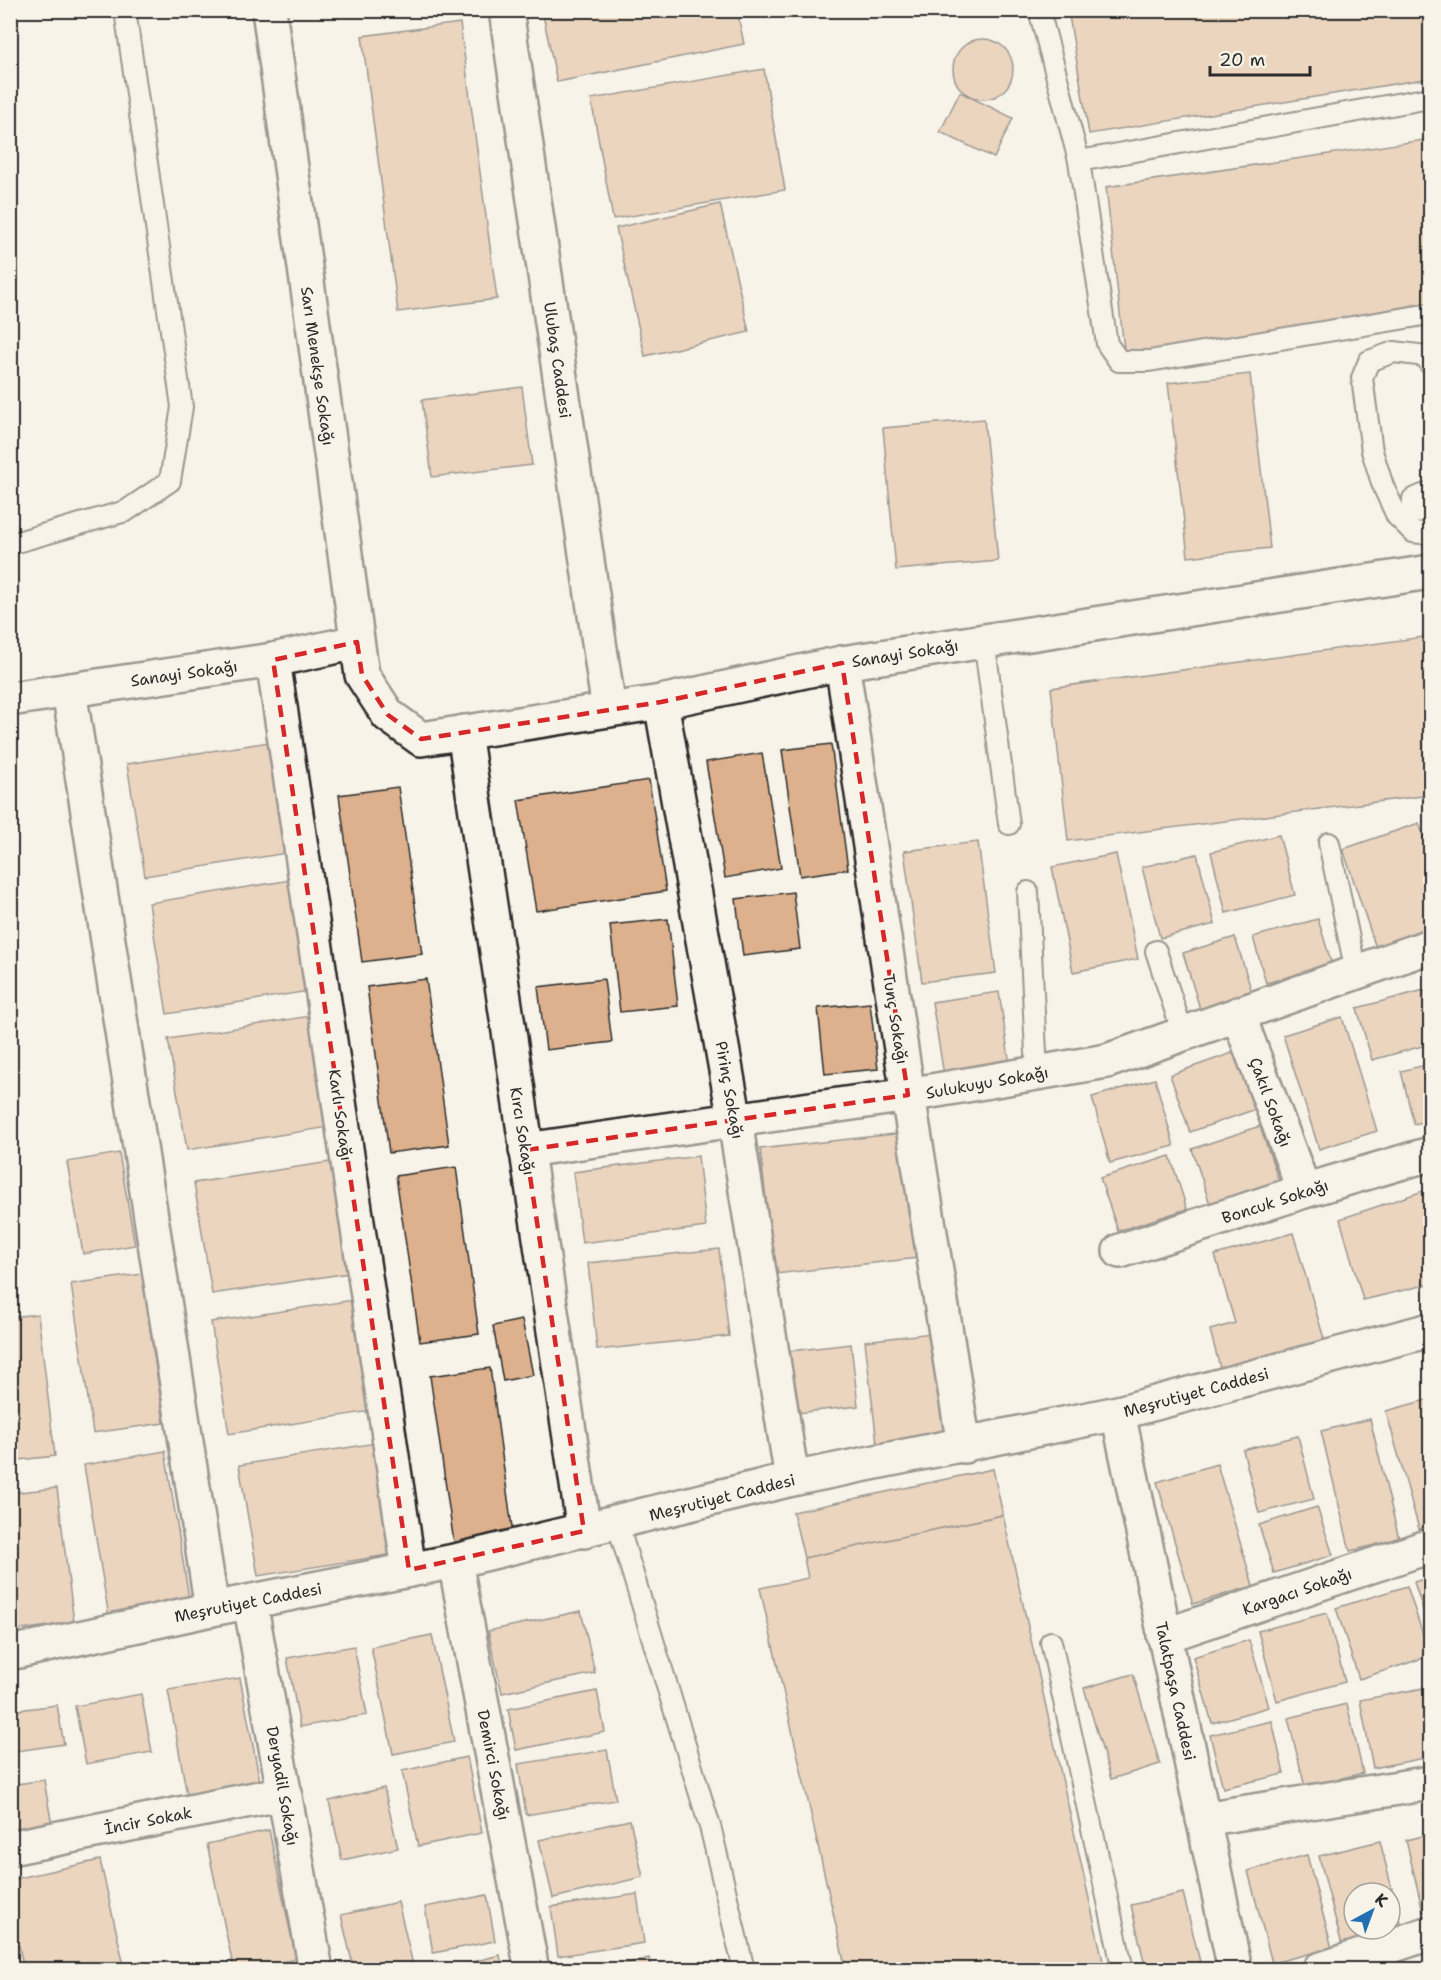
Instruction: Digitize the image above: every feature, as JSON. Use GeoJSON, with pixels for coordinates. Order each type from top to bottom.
{"type":"FeatureCollection","features":[{"type":"Feature","properties":{"kind":"street","name":"Sarı Menekşe Sokağı"},"geometry":{"type":"LineString","coordinates":[[268,10],[362,675],[388,715]]}},
{"type":"Feature","properties":{"kind":"street","name":"Ulubaş Caddesi"},"geometry":{"type":"LineString","coordinates":[[506,10],[609,710]]}},
{"type":"Feature","properties":{"kind":"street","name":"Sanayi Sokağı"},"geometry":{"type":"LineString","coordinates":[[388,715],[421,739],[661,702],[842,663],[1431,572]]}},
{"type":"Feature","properties":{"kind":"street","name":"Sanayi Sokağı"},"geometry":{"type":"LineString","coordinates":[[10,699],[273,660],[357,642]]}},
{"type":"Feature","properties":{"kind":"street","name":"Karlı Sokağı"},"geometry":{"type":"LineString","coordinates":[[273,660],[409,1570]]}},
{"type":"Feature","properties":{"kind":"street","name":"Tunç Sokağı"},"geometry":{"type":"LineString","coordinates":[[842,663],[964,1446]]}},
{"type":"Feature","properties":{"kind":"street"},"geometry":{"type":"LineString","coordinates":[[69,690],[212,1609]]}},
{"type":"Feature","properties":{"kind":"street","name":"Pirinç Sokağı"},"geometry":{"type":"LineString","coordinates":[[661,702],[735,1121],[792,1479]]}},
{"type":"Feature","properties":{"kind":"street","name":"Kırcı Sokağı"},"geometry":{"type":"LineString","coordinates":[[464,732],[584,1531]]}},
{"type":"Feature","properties":{"kind":"street","name":"Sulukuyu Sokağı"},"geometry":{"type":"LineString","coordinates":[[526,1150],[908,1095],[1107,1061],[1431,946]]}},
{"type":"Feature","properties":{"kind":"street","name":"Çakıl Sokağı"},"geometry":{"type":"LineString","coordinates":[[1238,1014],[1304,1191]]}},
{"type":"Feature","properties":{"kind":"street","name":"Boncuk Sokağı"},"geometry":{"type":"LineString","coordinates":[[1120,1251],[1304,1191],[1431,1154]]}},
{"type":"Feature","properties":{"kind":"street","name":"Meşrutiyet Caddesi"},"geometry":{"type":"LineString","coordinates":[[10,1653],[212,1609],[455,1561],[792,1479],[1118,1413],[1431,1330]]}},
{"type":"Feature","properties":{"kind":"street","name":"Talatpaşa Caddesi"},"geometry":{"type":"LineString","coordinates":[[1118,1413],[1235,1970]]}},
{"type":"Feature","properties":{"kind":"street","name":"Kargacı Sokağı"},"geometry":{"type":"LineString","coordinates":[[1164,1636],[1431,1546]]}},
{"type":"Feature","properties":{"kind":"street","name":"Demirci Sokağı"},"geometry":{"type":"LineString","coordinates":[[455,1561],[532,1970]]}},
{"type":"Feature","properties":{"kind":"street","name":"Deryadil Sokağı"},"geometry":{"type":"LineString","coordinates":[[250,1602],[316,1970]]}},
{"type":"Feature","properties":{"kind":"street"},"geometry":{"type":"LineString","coordinates":[[1203,1819],[1431,1783]]}},
{"type":"Feature","properties":{"kind":"street","name":"İncir Sokak"},"geometry":{"type":"LineString","coordinates":[[10,1848],[285,1793]]}},
{"type":"Feature","properties":{"kind":"street"},"geometry":{"type":"LineString","coordinates":[[1319,1970],[1431,1933]]}},
{"type":"Feature","properties":{"kind":"lane"},"geometry":{"type":"LineString","coordinates":[[10,544],[126,511],[170,481],[182,407],[125,10]]}},
{"type":"Feature","properties":{"kind":"lane"},"geometry":{"type":"LineString","coordinates":[[1039,10],[1079,161],[1107,344],[1119,361],[1149,361],[1431,314]]}},
{"type":"Feature","properties":{"kind":"lane"},"geometry":{"type":"LineString","coordinates":[[1079,161],[1431,98]]}},
{"type":"Feature","properties":{"kind":"lane"},"geometry":{"type":"LineString","coordinates":[[1413,512],[1383,486],[1372,452],[1362,378],[1370,361],[1394,352],[1426,356],[1431,364]]}},
{"type":"Feature","properties":{"kind":"lane"},"geometry":{"type":"LineString","coordinates":[[1431,492],[1413,499],[1413,532],[1431,534]]}},
{"type":"Feature","properties":{"kind":"lane"},"geometry":{"type":"LineString","coordinates":[[984,640],[1009,825]]}},
{"type":"Feature","properties":{"kind":"lane"},"geometry":{"type":"LineString","coordinates":[[1329,843],[1356,972]]}},
{"type":"Feature","properties":{"kind":"lane"},"geometry":{"type":"LineString","coordinates":[[1028,892],[1037,1073]]}},
{"type":"Feature","properties":{"kind":"lane"},"geometry":{"type":"LineString","coordinates":[[1156,951],[1183,1034]]}},
{"type":"Feature","properties":{"kind":"lane"},"geometry":{"type":"LineString","coordinates":[[617,1522],[711,1830],[744,1970]]}},
{"type":"Feature","properties":{"kind":"lane"},"geometry":{"type":"LineString","coordinates":[[1051,1642],[1123,1970]]}},
{"type":"Feature","properties":{"kind":"highlighted area"},"geometry":{"type":"Polygon","coordinates":[[[357,642],[362,675],[388,715],[421,739],[661,702],[842,663],[908,1095],[526,1150],[584,1531],[409,1570],[273,660],[357,642]]]}},
{"type":"Feature","properties":{"kind":"building"},"geometry":{"type":"Polygon","coordinates":[[[542,10],[737,10],[744,44],[557,82],[542,10]]]}},
{"type":"Feature","properties":{"kind":"building"},"geometry":{"type":"Polygon","coordinates":[[[1068,10],[1430,10],[1430,78],[1089,134],[1068,10]]]}},
{"type":"Feature","properties":{"kind":"building"},"geometry":{"type":"Polygon","coordinates":[[[460,23],[497,299],[398,312],[362,36],[460,23]]]}},
{"type":"Feature","properties":{"kind":"building"},"geometry":{"type":"Polygon","coordinates":[[[977,39],[989,39],[1000,44],[1008,52],[1013,69],[1011,81],[1000,94],[989,99],[977,99],[966,94],[958,86],[953,75],[953,63],[958,52],[966,44],[977,39]]]}},
{"type":"Feature","properties":{"kind":"building"},"geometry":{"type":"Polygon","coordinates":[[[764,69],[785,190],[613,219],[591,99],[764,69]]]}},
{"type":"Feature","properties":{"kind":"building"},"geometry":{"type":"Polygon","coordinates":[[[960,92],[1013,118],[994,158],[940,132],[960,92]]]}},
{"type":"Feature","properties":{"kind":"building"},"geometry":{"type":"Polygon","coordinates":[[[1430,139],[1430,302],[1125,358],[1106,187],[1430,139]]]}},
{"type":"Feature","properties":{"kind":"building"},"geometry":{"type":"Polygon","coordinates":[[[720,204],[749,332],[645,356],[616,228],[720,204]]]}},
{"type":"Feature","properties":{"kind":"building"},"geometry":{"type":"Polygon","coordinates":[[[1250,374],[1270,548],[1188,557],[1168,383],[1250,374]]]}},
{"type":"Feature","properties":{"kind":"building"},"geometry":{"type":"Polygon","coordinates":[[[522,387],[532,465],[432,477],[422,400],[522,387]]]}},
{"type":"Feature","properties":{"kind":"building"},"geometry":{"type":"Polygon","coordinates":[[[984,419],[998,561],[896,570],[883,428],[984,419]]]}},
{"type":"Feature","properties":{"kind":"building"},"geometry":{"type":"Polygon","coordinates":[[[1430,636],[1430,795],[1068,841],[1051,688],[1430,636]]]}},
{"type":"Feature","properties":{"kind":"building"},"geometry":{"type":"Polygon","coordinates":[[[269,742],[287,853],[145,876],[127,764],[269,742]]]}},
{"type":"Feature","properties":{"kind":"building"},"geometry":{"type":"Polygon","coordinates":[[[831,744],[848,869],[800,876],[782,750],[831,744]]]}},
{"type":"Feature","properties":{"kind":"building"},"geometry":{"type":"Polygon","coordinates":[[[762,753],[781,868],[725,878],[706,762],[762,753]]]}},
{"type":"Feature","properties":{"kind":"building"},"geometry":{"type":"Polygon","coordinates":[[[649,780],[666,891],[536,911],[518,800],[649,780]]]}},
{"type":"Feature","properties":{"kind":"building"},"geometry":{"type":"Polygon","coordinates":[[[398,787],[422,954],[362,962],[339,795],[398,787]]]}},
{"type":"Feature","properties":{"kind":"building"},"geometry":{"type":"Polygon","coordinates":[[[1419,823],[1430,857],[1430,930],[1376,948],[1343,849],[1419,823]]]}},
{"type":"Feature","properties":{"kind":"building"},"geometry":{"type":"Polygon","coordinates":[[[1279,835],[1295,895],[1226,913],[1211,852],[1279,835]]]}},
{"type":"Feature","properties":{"kind":"building"},"geometry":{"type":"Polygon","coordinates":[[[978,842],[996,973],[922,982],[904,851],[978,842]]]}},
{"type":"Feature","properties":{"kind":"building"},"geometry":{"type":"Polygon","coordinates":[[[1116,854],[1138,959],[1073,972],[1052,867],[1116,854]]]}},
{"type":"Feature","properties":{"kind":"building"},"geometry":{"type":"Polygon","coordinates":[[[1197,854],[1215,924],[1160,938],[1142,867],[1197,854]]]}},
{"type":"Feature","properties":{"kind":"building"},"geometry":{"type":"Polygon","coordinates":[[[291,880],[309,991],[167,1014],[149,903],[291,880]]]}},
{"type":"Feature","properties":{"kind":"building"},"geometry":{"type":"Polygon","coordinates":[[[793,892],[800,949],[743,956],[736,899],[793,892]]]}},
{"type":"Feature","properties":{"kind":"building"},"geometry":{"type":"Polygon","coordinates":[[[668,919],[678,1006],[620,1012],[610,925],[668,919]]]}},
{"type":"Feature","properties":{"kind":"building"},"geometry":{"type":"Polygon","coordinates":[[[1318,919],[1332,965],[1266,983],[1253,937],[1318,919]]]}},
{"type":"Feature","properties":{"kind":"building"},"geometry":{"type":"Polygon","coordinates":[[[1235,937],[1253,996],[1201,1012],[1183,953],[1235,937]]]}},
{"type":"Feature","properties":{"kind":"building"},"geometry":{"type":"Polygon","coordinates":[[[426,979],[449,1145],[389,1153],[367,987],[426,979]]]}},
{"type":"Feature","properties":{"kind":"building"},"geometry":{"type":"Polygon","coordinates":[[[604,979],[612,1042],[546,1050],[538,987],[604,979]]]}},
{"type":"Feature","properties":{"kind":"building"},"geometry":{"type":"Polygon","coordinates":[[[1424,990],[1430,1013],[1430,1044],[1372,1060],[1357,1008],[1424,990]]]}},
{"type":"Feature","properties":{"kind":"building"},"geometry":{"type":"Polygon","coordinates":[[[999,992],[1010,1065],[944,1075],[932,1002],[999,992]]]}},
{"type":"Feature","properties":{"kind":"building"},"geometry":{"type":"Polygon","coordinates":[[[870,1003],[878,1069],[825,1074],[818,1008],[870,1003]]]}},
{"type":"Feature","properties":{"kind":"building"},"geometry":{"type":"Polygon","coordinates":[[[310,1016],[329,1127],[187,1150],[168,1039],[310,1016]]]}},
{"type":"Feature","properties":{"kind":"building"},"geometry":{"type":"Polygon","coordinates":[[[1342,1017],[1377,1131],[1319,1149],[1283,1035],[1342,1017]]]}},
{"type":"Feature","properties":{"kind":"building"},"geometry":{"type":"Polygon","coordinates":[[[1235,1052],[1256,1109],[1190,1132],[1170,1075],[1235,1052]]]}},
{"type":"Feature","properties":{"kind":"building"},"geometry":{"type":"Polygon","coordinates":[[[1430,1064],[1430,1120],[1414,1124],[1401,1071],[1430,1064]]]}},
{"type":"Feature","properties":{"kind":"building"},"geometry":{"type":"Polygon","coordinates":[[[1155,1079],[1174,1146],[1110,1163],[1092,1097],[1155,1079]]]}},
{"type":"Feature","properties":{"kind":"building"},"geometry":{"type":"Polygon","coordinates":[[[1260,1126],[1280,1184],[1211,1207],[1192,1149],[1260,1126]]]}},
{"type":"Feature","properties":{"kind":"building"},"geometry":{"type":"Polygon","coordinates":[[[903,1133],[918,1258],[775,1274],[760,1149],[903,1133]]]}},
{"type":"Feature","properties":{"kind":"building"},"geometry":{"type":"Polygon","coordinates":[[[119,1153],[135,1245],[83,1254],[67,1162],[119,1153]]]}},
{"type":"Feature","properties":{"kind":"building"},"geometry":{"type":"Polygon","coordinates":[[[698,1156],[706,1227],[582,1243],[573,1172],[698,1156]]]}},
{"type":"Feature","properties":{"kind":"building"},"geometry":{"type":"Polygon","coordinates":[[[1170,1156],[1187,1209],[1118,1231],[1100,1178],[1170,1156]]]}},
{"type":"Feature","properties":{"kind":"building"},"geometry":{"type":"Polygon","coordinates":[[[336,1161],[355,1272],[212,1294],[194,1183],[336,1161]]]}},
{"type":"Feature","properties":{"kind":"building"},"geometry":{"type":"Polygon","coordinates":[[[456,1167],[479,1334],[420,1342],[396,1176],[456,1167]]]}},
{"type":"Feature","properties":{"kind":"building"},"geometry":{"type":"Polygon","coordinates":[[[1429,1189],[1430,1284],[1363,1300],[1340,1219],[1429,1189]]]}},
{"type":"Feature","properties":{"kind":"building"},"geometry":{"type":"Polygon","coordinates":[[[1293,1233],[1327,1349],[1223,1379],[1210,1330],[1235,1323],[1215,1255],[1293,1233]]]}},
{"type":"Feature","properties":{"kind":"building"},"geometry":{"type":"Polygon","coordinates":[[[719,1249],[729,1336],[597,1350],[588,1263],[719,1249]]]}},
{"type":"Feature","properties":{"kind":"building"},"geometry":{"type":"Polygon","coordinates":[[[142,1274],[164,1423],[93,1433],[71,1284],[142,1274]]]}},
{"type":"Feature","properties":{"kind":"building"},"geometry":{"type":"Polygon","coordinates":[[[353,1300],[371,1411],[229,1434],[211,1322],[353,1300]]]}},
{"type":"Feature","properties":{"kind":"building"},"geometry":{"type":"Polygon","coordinates":[[[38,1314],[55,1456],[10,1461],[10,1317],[38,1314]]]}},
{"type":"Feature","properties":{"kind":"building"},"geometry":{"type":"Polygon","coordinates":[[[522,1320],[533,1375],[503,1381],[493,1326],[522,1320]]]}},
{"type":"Feature","properties":{"kind":"building"},"geometry":{"type":"Polygon","coordinates":[[[932,1333],[944,1436],[877,1443],[865,1341],[932,1333]]]}},
{"type":"Feature","properties":{"kind":"building"},"geometry":{"type":"Polygon","coordinates":[[[851,1344],[858,1406],[797,1413],[790,1351],[851,1344]]]}},
{"type":"Feature","properties":{"kind":"building"},"geometry":{"type":"Polygon","coordinates":[[[490,1368],[513,1535],[454,1543],[430,1376],[490,1368]]]}},
{"type":"Feature","properties":{"kind":"building"},"geometry":{"type":"Polygon","coordinates":[[[1430,1399],[1430,1526],[1419,1529],[1386,1411],[1430,1399]]]}},
{"type":"Feature","properties":{"kind":"building"},"geometry":{"type":"Polygon","coordinates":[[[1370,1419],[1399,1539],[1350,1551],[1321,1431],[1370,1419]]]}},
{"type":"Feature","properties":{"kind":"building"},"geometry":{"type":"Polygon","coordinates":[[[1298,1436],[1314,1499],[1259,1513],[1243,1450],[1298,1436]]]}},
{"type":"Feature","properties":{"kind":"building"},"geometry":{"type":"Polygon","coordinates":[[[382,1442],[400,1553],[258,1576],[239,1465],[382,1442]]]}},
{"type":"Feature","properties":{"kind":"building"},"geometry":{"type":"Polygon","coordinates":[[[165,1451],[190,1604],[109,1617],[84,1465],[165,1451]]]}},
{"type":"Feature","properties":{"kind":"building"},"geometry":{"type":"Polygon","coordinates":[[[1217,1464],[1253,1586],[1193,1604],[1157,1482],[1217,1464]]]}},
{"type":"Feature","properties":{"kind":"building"},"geometry":{"type":"Polygon","coordinates":[[[993,1469],[1003,1515],[804,1558],[793,1512],[993,1469]]]}},
{"type":"Feature","properties":{"kind":"building"},"geometry":{"type":"Polygon","coordinates":[[[57,1488],[74,1623],[10,1631],[10,1493],[57,1488]]]}},
{"type":"Feature","properties":{"kind":"building"},"geometry":{"type":"Polygon","coordinates":[[[1317,1507],[1333,1555],[1274,1573],[1259,1525],[1317,1507]]]}},
{"type":"Feature","properties":{"kind":"building"},"geometry":{"type":"Polygon","coordinates":[[[1003,1515],[1105,1970],[846,1970],[760,1588],[808,1578],[804,1558],[1003,1515]]]}},
{"type":"Feature","properties":{"kind":"building"},"geometry":{"type":"Polygon","coordinates":[[[1430,1577],[1430,1632],[1414,1582],[1430,1577]]]}},
{"type":"Feature","properties":{"kind":"building"},"geometry":{"type":"Polygon","coordinates":[[[1407,1586],[1430,1656],[1359,1679],[1336,1608],[1407,1586]]]}},
{"type":"Feature","properties":{"kind":"building"},"geometry":{"type":"Polygon","coordinates":[[[581,1611],[595,1673],[502,1693],[488,1631],[581,1611]]]}},
{"type":"Feature","properties":{"kind":"building"},"geometry":{"type":"Polygon","coordinates":[[[1327,1613],[1345,1682],[1277,1701],[1258,1631],[1327,1613]]]}},
{"type":"Feature","properties":{"kind":"building"},"geometry":{"type":"Polygon","coordinates":[[[432,1635],[454,1742],[393,1754],[371,1647],[432,1635]]]}},
{"type":"Feature","properties":{"kind":"building"},"geometry":{"type":"Polygon","coordinates":[[[1249,1640],[1269,1707],[1212,1723],[1193,1657],[1249,1640]]]}},
{"type":"Feature","properties":{"kind":"building"},"geometry":{"type":"Polygon","coordinates":[[[354,1646],[367,1715],[300,1727],[287,1658],[354,1646]]]}},
{"type":"Feature","properties":{"kind":"building"},"geometry":{"type":"Polygon","coordinates":[[[1133,1674],[1160,1764],[1111,1779],[1084,1688],[1133,1674]]]}},
{"type":"Feature","properties":{"kind":"building"},"geometry":{"type":"Polygon","coordinates":[[[240,1678],[260,1782],[187,1795],[168,1690],[240,1678]]]}},
{"type":"Feature","properties":{"kind":"building"},"geometry":{"type":"Polygon","coordinates":[[[1429,1687],[1430,1757],[1373,1768],[1360,1700],[1429,1687]]]}},
{"type":"Feature","properties":{"kind":"building"},"geometry":{"type":"Polygon","coordinates":[[[597,1691],[605,1732],[516,1750],[508,1709],[597,1691]]]}},
{"type":"Feature","properties":{"kind":"building"},"geometry":{"type":"Polygon","coordinates":[[[141,1694],[152,1752],[86,1764],[75,1706],[141,1694]]]}},
{"type":"Feature","properties":{"kind":"building"},"geometry":{"type":"Polygon","coordinates":[[[1347,1704],[1363,1773],[1305,1787],[1288,1718],[1347,1704]]]}},
{"type":"Feature","properties":{"kind":"building"},"geometry":{"type":"Polygon","coordinates":[[[57,1705],[64,1744],[10,1752],[10,1711],[57,1705]]]}},
{"type":"Feature","properties":{"kind":"building"},"geometry":{"type":"Polygon","coordinates":[[[1272,1721],[1284,1774],[1223,1788],[1210,1735],[1272,1721]]]}},
{"type":"Feature","properties":{"kind":"building"},"geometry":{"type":"Polygon","coordinates":[[[607,1750],[616,1800],[526,1815],[518,1764],[607,1750]]]}},
{"type":"Feature","properties":{"kind":"building"},"geometry":{"type":"Polygon","coordinates":[[[467,1757],[482,1833],[418,1846],[402,1771],[467,1757]]]}},
{"type":"Feature","properties":{"kind":"building"},"geometry":{"type":"Polygon","coordinates":[[[44,1780],[54,1837],[10,1844],[10,1785],[44,1780]]]}},
{"type":"Feature","properties":{"kind":"building"},"geometry":{"type":"Polygon","coordinates":[[[384,1788],[398,1848],[342,1860],[329,1801],[384,1788]]]}},
{"type":"Feature","properties":{"kind":"building"},"geometry":{"type":"Polygon","coordinates":[[[630,1820],[643,1877],[553,1898],[539,1840],[630,1820]]]}},
{"type":"Feature","properties":{"kind":"building"},"geometry":{"type":"Polygon","coordinates":[[[269,1830],[296,1959],[245,1970],[234,1970],[207,1844],[269,1830]]]}},
{"type":"Feature","properties":{"kind":"building"},"geometry":{"type":"Polygon","coordinates":[[[1430,1834],[1430,1910],[1423,1912],[1406,1840],[1430,1834]]]}},
{"type":"Feature","properties":{"kind":"building"},"geometry":{"type":"Polygon","coordinates":[[[1380,1841],[1390,1881],[1342,1881],[1342,1941],[1358,1941],[1342,1945],[1319,1856],[1380,1841]]]}},
{"type":"Feature","properties":{"kind":"building"},"geometry":{"type":"Polygon","coordinates":[[[1307,1855],[1332,1948],[1272,1963],[1248,1871],[1307,1855]]]}},
{"type":"Feature","properties":{"kind":"building"},"geometry":{"type":"Polygon","coordinates":[[[100,1860],[125,1970],[24,1970],[19,1946],[10,1948],[10,1880],[100,1860]]]}},
{"type":"Feature","properties":{"kind":"building"},"geometry":{"type":"Polygon","coordinates":[[[1183,1893],[1202,1970],[1146,1970],[1131,1905],[1183,1893]]]}},
{"type":"Feature","properties":{"kind":"building"},"geometry":{"type":"Polygon","coordinates":[[[637,1894],[644,1943],[558,1956],[551,1907],[637,1894]]]}},
{"type":"Feature","properties":{"kind":"building"},"geometry":{"type":"Polygon","coordinates":[[[487,1895],[495,1941],[433,1953],[425,1907],[487,1895]]]}},
{"type":"Feature","properties":{"kind":"building"},"geometry":{"type":"Polygon","coordinates":[[[398,1902],[414,1969],[354,1970],[341,1915],[398,1902]]]}},
{"type":"Feature","properties":{"kind":"building"},"geometry":{"type":"Polygon","coordinates":[[[500,1955],[503,1970],[441,1970],[500,1955]]]}},
{"type":"Feature","properties":{"kind":"building"},"geometry":{"type":"Polygon","coordinates":[[[649,1958],[651,1970],[600,1970],[649,1958]]]}}]}
